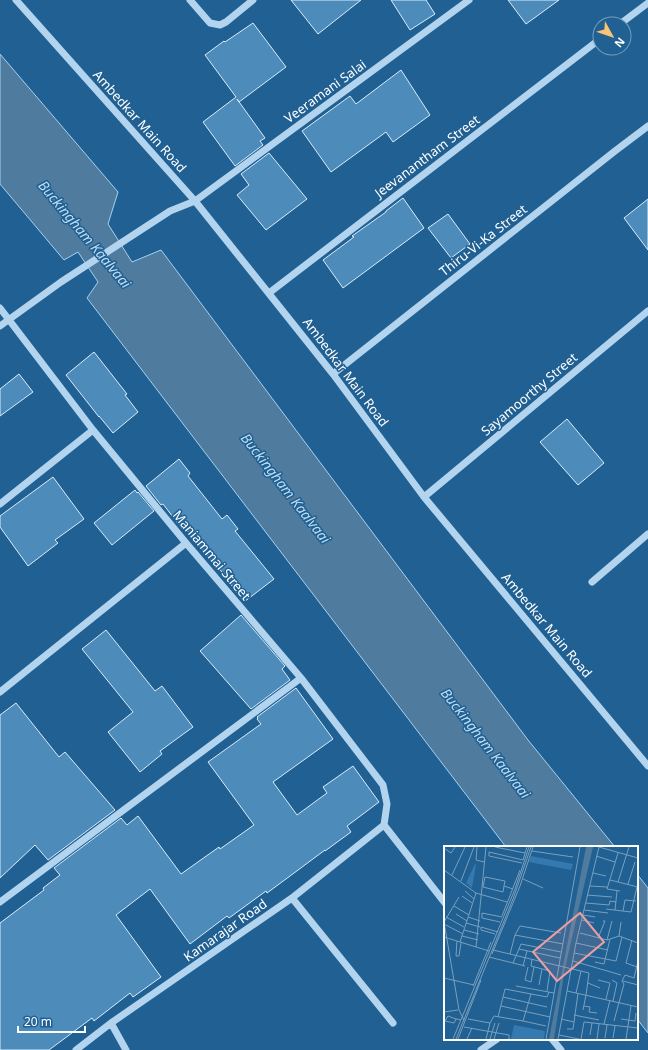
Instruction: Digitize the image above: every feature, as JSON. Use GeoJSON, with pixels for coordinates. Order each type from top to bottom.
{"type":"FeatureCollection","features":[{"type":"Feature","properties":{"kind":"street","name":"Ambedkar Main Road"},"geometry":{"type":"LineString","coordinates":[[16,0],[195,201],[333,374],[424,496],[648,766]]}},
{"type":"Feature","properties":{"kind":"street"},"geometry":{"type":"LineString","coordinates":[[190,0],[210,23],[220,25],[226,22],[253,0]]}},
{"type":"Feature","properties":{"kind":"street","name":"Veeramani Salai"},"geometry":{"type":"LineString","coordinates":[[0,326],[61,282],[170,211],[195,201],[468,0]]}},
{"type":"Feature","properties":{"kind":"street"},"geometry":{"type":"LineString","coordinates":[[630,16],[648,2]]}},
{"type":"Feature","properties":{"kind":"street","name":"Jeevanantham Street"},"geometry":{"type":"LineString","coordinates":[[269,293],[592,45]]}},
{"type":"Feature","properties":{"kind":"street","name":"Thiru-Vi-Ka Street"},"geometry":{"type":"LineString","coordinates":[[333,374],[648,126]]}},
{"type":"Feature","properties":{"kind":"street","name":"Maniammai Street"},"geometry":{"type":"LineString","coordinates":[[0,308],[93,430],[186,543],[301,678],[383,785],[387,804],[384,825]]}},
{"type":"Feature","properties":{"kind":"street","name":"Sayamoorthy Street"},"geometry":{"type":"LineString","coordinates":[[424,496],[648,311]]}},
{"type":"Feature","properties":{"kind":"street"},"geometry":{"type":"LineString","coordinates":[[0,504],[93,430]]}},
{"type":"Feature","properties":{"kind":"street"},"geometry":{"type":"LineString","coordinates":[[592,582],[648,534]]}},
{"type":"Feature","properties":{"kind":"street"},"geometry":{"type":"LineString","coordinates":[[0,692],[186,543]]}},
{"type":"Feature","properties":{"kind":"street"},"geometry":{"type":"LineString","coordinates":[[0,902],[301,678]]}},
{"type":"Feature","properties":{"kind":"street"},"geometry":{"type":"LineString","coordinates":[[384,825],[444,902]]}},
{"type":"Feature","properties":{"kind":"street","name":"Kamarajar Road"},"geometry":{"type":"LineString","coordinates":[[76,1050],[111,1023],[292,898],[384,825]]}},
{"type":"Feature","properties":{"kind":"street"},"geometry":{"type":"LineString","coordinates":[[292,898],[393,1023]]}},
{"type":"Feature","properties":{"kind":"street"},"geometry":{"type":"LineString","coordinates":[[111,1023],[126,1050]]}},
{"type":"Feature","properties":{"kind":"street"},"geometry":{"type":"LineString","coordinates":[[481,1050],[496,1040]]}},
{"type":"Feature","properties":{"kind":"street"},"geometry":{"type":"LineString","coordinates":[[553,1040],[561,1050]]}},
{"type":"Feature","properties":{"kind":"water","name":"Buckingham Kaalvaai"},"geometry":{"type":"Polygon","coordinates":[[[0,54],[118,192],[108,224],[132,262],[161,250],[528,740],[614,846],[505,846],[87,298],[98,282],[78,252],[64,260],[0,184],[0,54]]]}},
{"type":"Feature","properties":{"kind":"water"},"geometry":{"type":"Polygon","coordinates":[[[638,875],[648,888],[648,1033],[638,1020],[638,875]]]}},
{"type":"Feature","properties":{"kind":"building"},"geometry":{"type":"Polygon","coordinates":[[[291,0],[361,0],[318,34],[291,0]]]}},
{"type":"Feature","properties":{"kind":"building"},"geometry":{"type":"Polygon","coordinates":[[[391,0],[426,0],[435,14],[410,30],[391,0]]]}},
{"type":"Feature","properties":{"kind":"building"},"geometry":{"type":"Polygon","coordinates":[[[508,0],[559,0],[526,24],[508,0]]]}},
{"type":"Feature","properties":{"kind":"building"},"geometry":{"type":"Polygon","coordinates":[[[253,23],[286,67],[239,102],[265,138],[260,141],[263,145],[235,166],[203,122],[236,97],[205,55],[253,23]]]}},
{"type":"Feature","properties":{"kind":"building"},"geometry":{"type":"Polygon","coordinates":[[[401,70],[430,115],[393,142],[386,132],[331,172],[302,131],[350,96],[356,104],[401,70]]]}},
{"type":"Feature","properties":{"kind":"building"},"geometry":{"type":"Polygon","coordinates":[[[269,153],[307,199],[266,230],[237,195],[249,185],[241,174],[269,153]]]}},
{"type":"Feature","properties":{"kind":"building"},"geometry":{"type":"Polygon","coordinates":[[[403,198],[424,228],[343,288],[323,260],[354,237],[352,236],[403,198]]]}},
{"type":"Feature","properties":{"kind":"building"},"geometry":{"type":"Polygon","coordinates":[[[648,199],[648,250],[624,218],[648,199]]]}},
{"type":"Feature","properties":{"kind":"building"},"geometry":{"type":"Polygon","coordinates":[[[448,214],[470,244],[451,258],[428,228],[448,214]]]}},
{"type":"Feature","properties":{"kind":"building"},"geometry":{"type":"Polygon","coordinates":[[[94,352],[127,394],[125,395],[138,412],[113,433],[66,375],[94,352]]]}},
{"type":"Feature","properties":{"kind":"building"},"geometry":{"type":"Polygon","coordinates":[[[19,374],[33,392],[0,416],[0,389],[19,374]]]}},
{"type":"Feature","properties":{"kind":"building"},"geometry":{"type":"Polygon","coordinates":[[[567,419],[604,463],[578,485],[540,442],[567,419]]]}},
{"type":"Feature","properties":{"kind":"building"},"geometry":{"type":"Polygon","coordinates":[[[179,459],[190,473],[188,476],[222,519],[227,515],[238,529],[235,531],[274,579],[244,602],[221,571],[185,528],[183,530],[163,504],[161,505],[146,486],[179,459]]]}},
{"type":"Feature","properties":{"kind":"building"},"geometry":{"type":"Polygon","coordinates":[[[53,477],[84,519],[55,540],[58,543],[28,566],[0,527],[0,516],[53,477]]]}},
{"type":"Feature","properties":{"kind":"building"},"geometry":{"type":"Polygon","coordinates":[[[135,490],[154,511],[112,545],[94,523],[135,490]]]}},
{"type":"Feature","properties":{"kind":"building"},"geometry":{"type":"Polygon","coordinates":[[[241,615],[285,666],[282,669],[290,680],[251,709],[200,651],[241,615]]]}},
{"type":"Feature","properties":{"kind":"building"},"geometry":{"type":"Polygon","coordinates":[[[106,630],[155,691],[162,686],[193,727],[160,751],[162,754],[140,772],[108,732],[133,712],[82,649],[106,630]]]}},
{"type":"Feature","properties":{"kind":"building"},"geometry":{"type":"Polygon","coordinates":[[[296,688],[333,739],[273,782],[297,815],[327,793],[323,787],[353,766],[379,802],[347,826],[351,832],[267,893],[266,891],[229,918],[227,916],[190,944],[150,889],[116,915],[161,977],[133,997],[130,993],[94,1021],[92,1018],[49,1050],[0,1050],[0,923],[44,890],[43,888],[60,875],[54,868],[121,818],[127,825],[138,816],[181,874],[219,847],[220,849],[254,825],[208,762],[261,724],[257,717],[296,688]]]}},
{"type":"Feature","properties":{"kind":"building"},"geometry":{"type":"Polygon","coordinates":[[[16,703],[59,757],[65,752],[115,810],[48,860],[35,845],[0,878],[0,715],[16,703]]]}}]}
